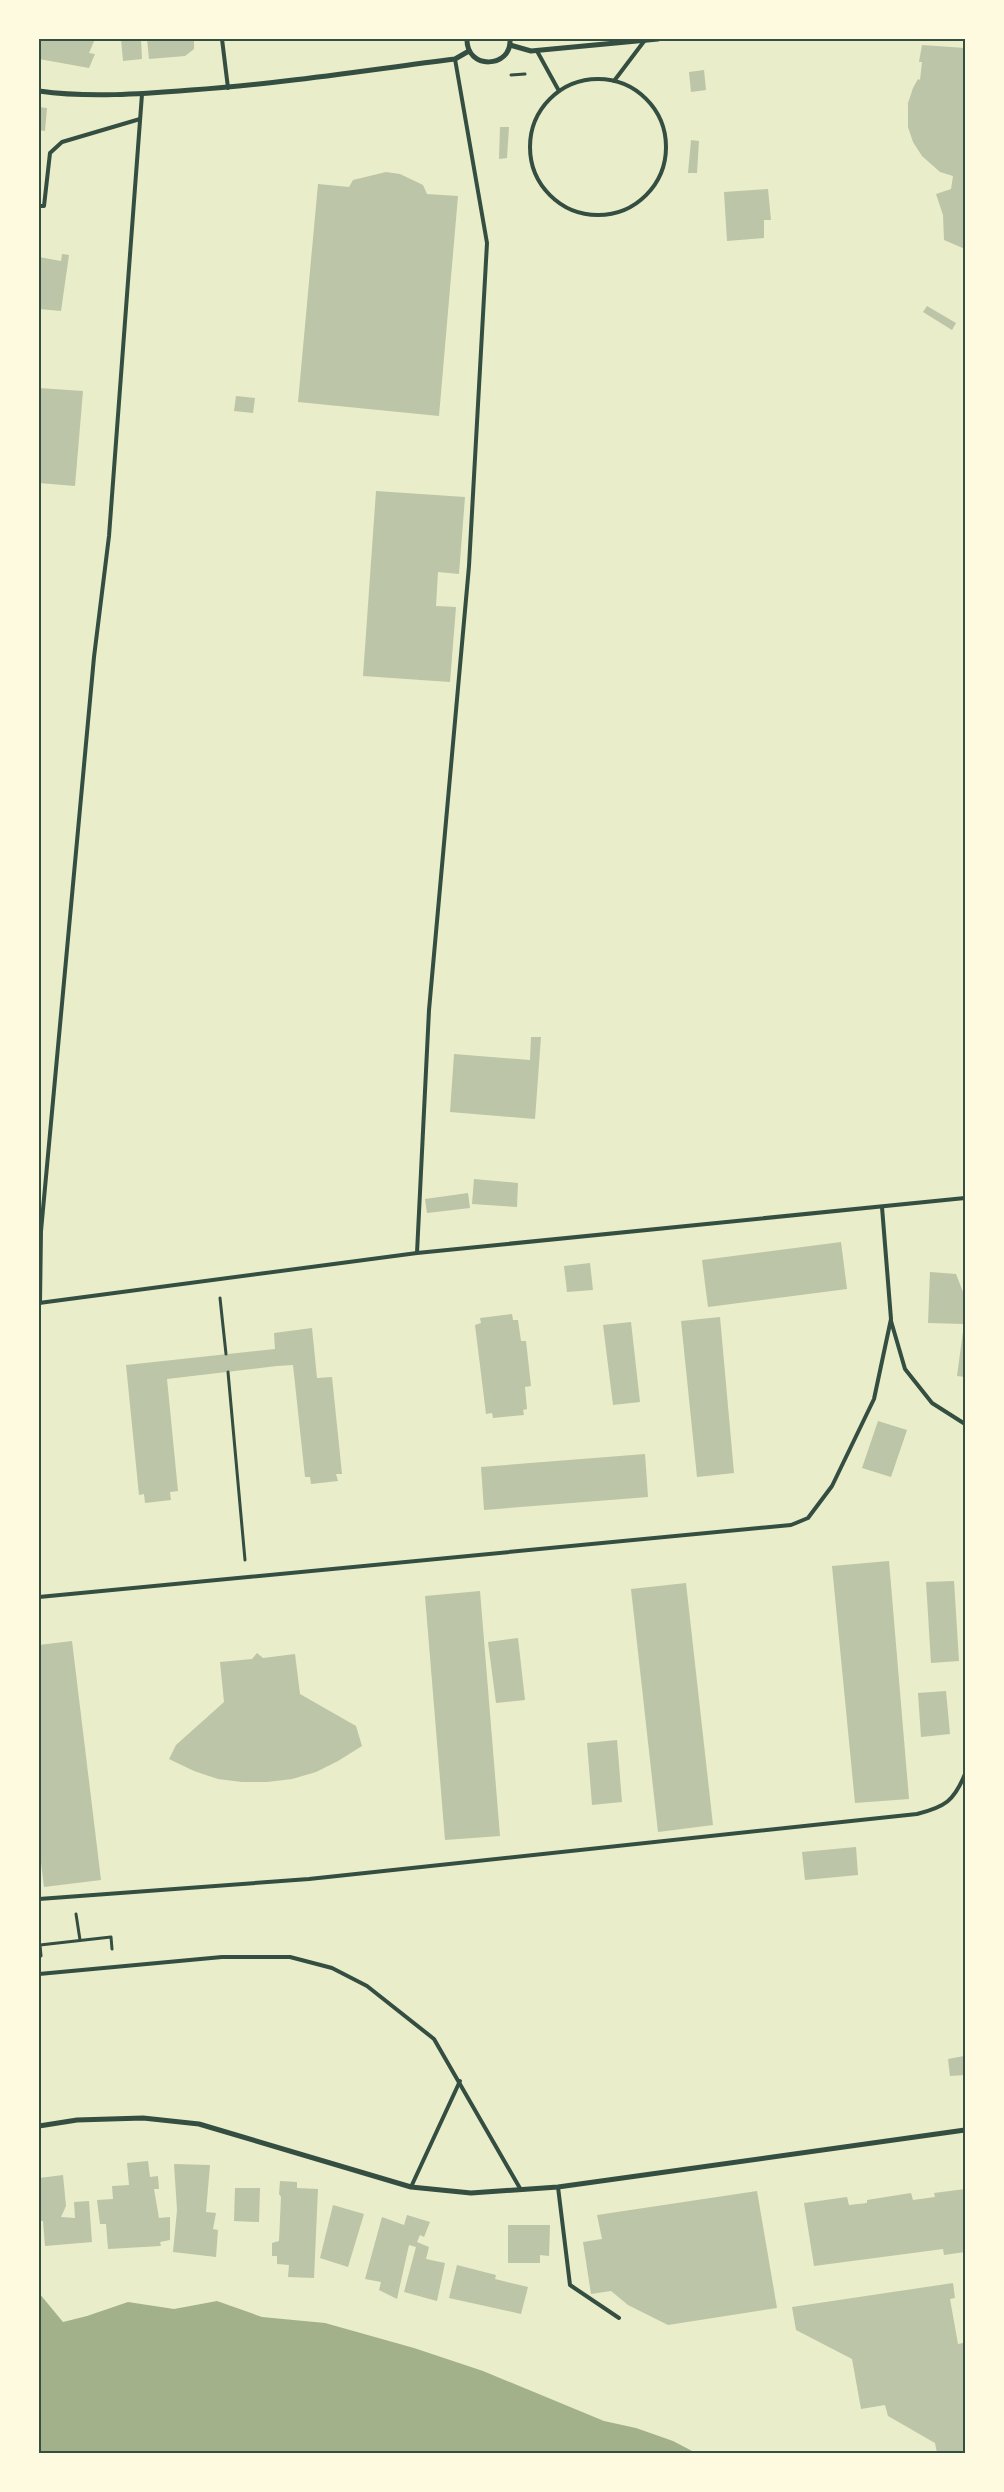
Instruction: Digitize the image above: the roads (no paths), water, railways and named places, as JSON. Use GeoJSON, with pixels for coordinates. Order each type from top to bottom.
{"type":"FeatureCollection","features":[{"type":"Feature","properties":{"kind":"street"},"geometry":{"type":"LineString","coordinates":[[467,39],[469,51],[479,61],[493,62],[505,55],[510,45],[510,39]]}},
{"type":"Feature","properties":{"kind":"street"},"geometry":{"type":"LineString","coordinates":[[510,45],[537,51],[658,39]]}},
{"type":"Feature","properties":{"kind":"street"},"geometry":{"type":"LineString","coordinates":[[39,91],[55,94],[142,94],[228,88],[455,59],[469,51]]}},
{"type":"Feature","properties":{"kind":"street"},"geometry":{"type":"LineString","coordinates":[[39,2126],[77,2120],[143,2118],[199,2124],[411,2186],[471,2193],[558,2187],[965,2130]]}},
{"type":"Feature","properties":{"kind":"lane"},"geometry":{"type":"LineString","coordinates":[[222,39],[228,88]]}},
{"type":"Feature","properties":{"kind":"lane"},"geometry":{"type":"LineString","coordinates":[[614,81],[645,40]]}},
{"type":"Feature","properties":{"kind":"lane"},"geometry":{"type":"LineString","coordinates":[[537,51],[559,91]]}},
{"type":"Feature","properties":{"kind":"lane"},"geometry":{"type":"LineString","coordinates":[[417,1253],[429,1010],[469,566],[487,243],[455,59]]}},
{"type":"Feature","properties":{"kind":"lane"},"geometry":{"type":"LineString","coordinates":[[595,79],[614,81],[634,89],[650,103],[662,122],[666,143],[664,165],[655,185],[640,201],[621,212],[600,216],[578,213],[558,203],[542,188],[532,168],[529,147],[533,125],[543,106],[559,91],[576,82],[595,79]]}},
{"type":"Feature","properties":{"kind":"lane"},"geometry":{"type":"LineString","coordinates":[[142,94],[109,536],[94,657],[41,1232],[39,1303],[417,1253],[965,1198]]}},
{"type":"Feature","properties":{"kind":"lane"},"geometry":{"type":"LineString","coordinates":[[39,206],[44,206],[50,153],[62,142],[140,119]]}},
{"type":"Feature","properties":{"kind":"lane"},"geometry":{"type":"LineString","coordinates":[[882,1207],[891,1319],[905,1370],[932,1403],[965,1424]]}},
{"type":"Feature","properties":{"kind":"lane"},"geometry":{"type":"LineString","coordinates":[[39,1597],[791,1526],[808,1518],[832,1486],[874,1399],[891,1319]]}},
{"type":"Feature","properties":{"kind":"lane"},"geometry":{"type":"LineString","coordinates":[[39,1899],[308,1880],[917,1814],[940,1808],[957,1793],[965,1774]]}},
{"type":"Feature","properties":{"kind":"lane"},"geometry":{"type":"LineString","coordinates":[[39,1974],[222,1957],[290,1957],[332,1968],[367,1986],[434,2039],[460,2081],[521,2190]]}},
{"type":"Feature","properties":{"kind":"lane"},"geometry":{"type":"LineString","coordinates":[[411,2186],[460,2081]]}},
{"type":"Feature","properties":{"kind":"lane"},"geometry":{"type":"LineString","coordinates":[[558,2187],[570,2285],[619,2318]]}}]}
